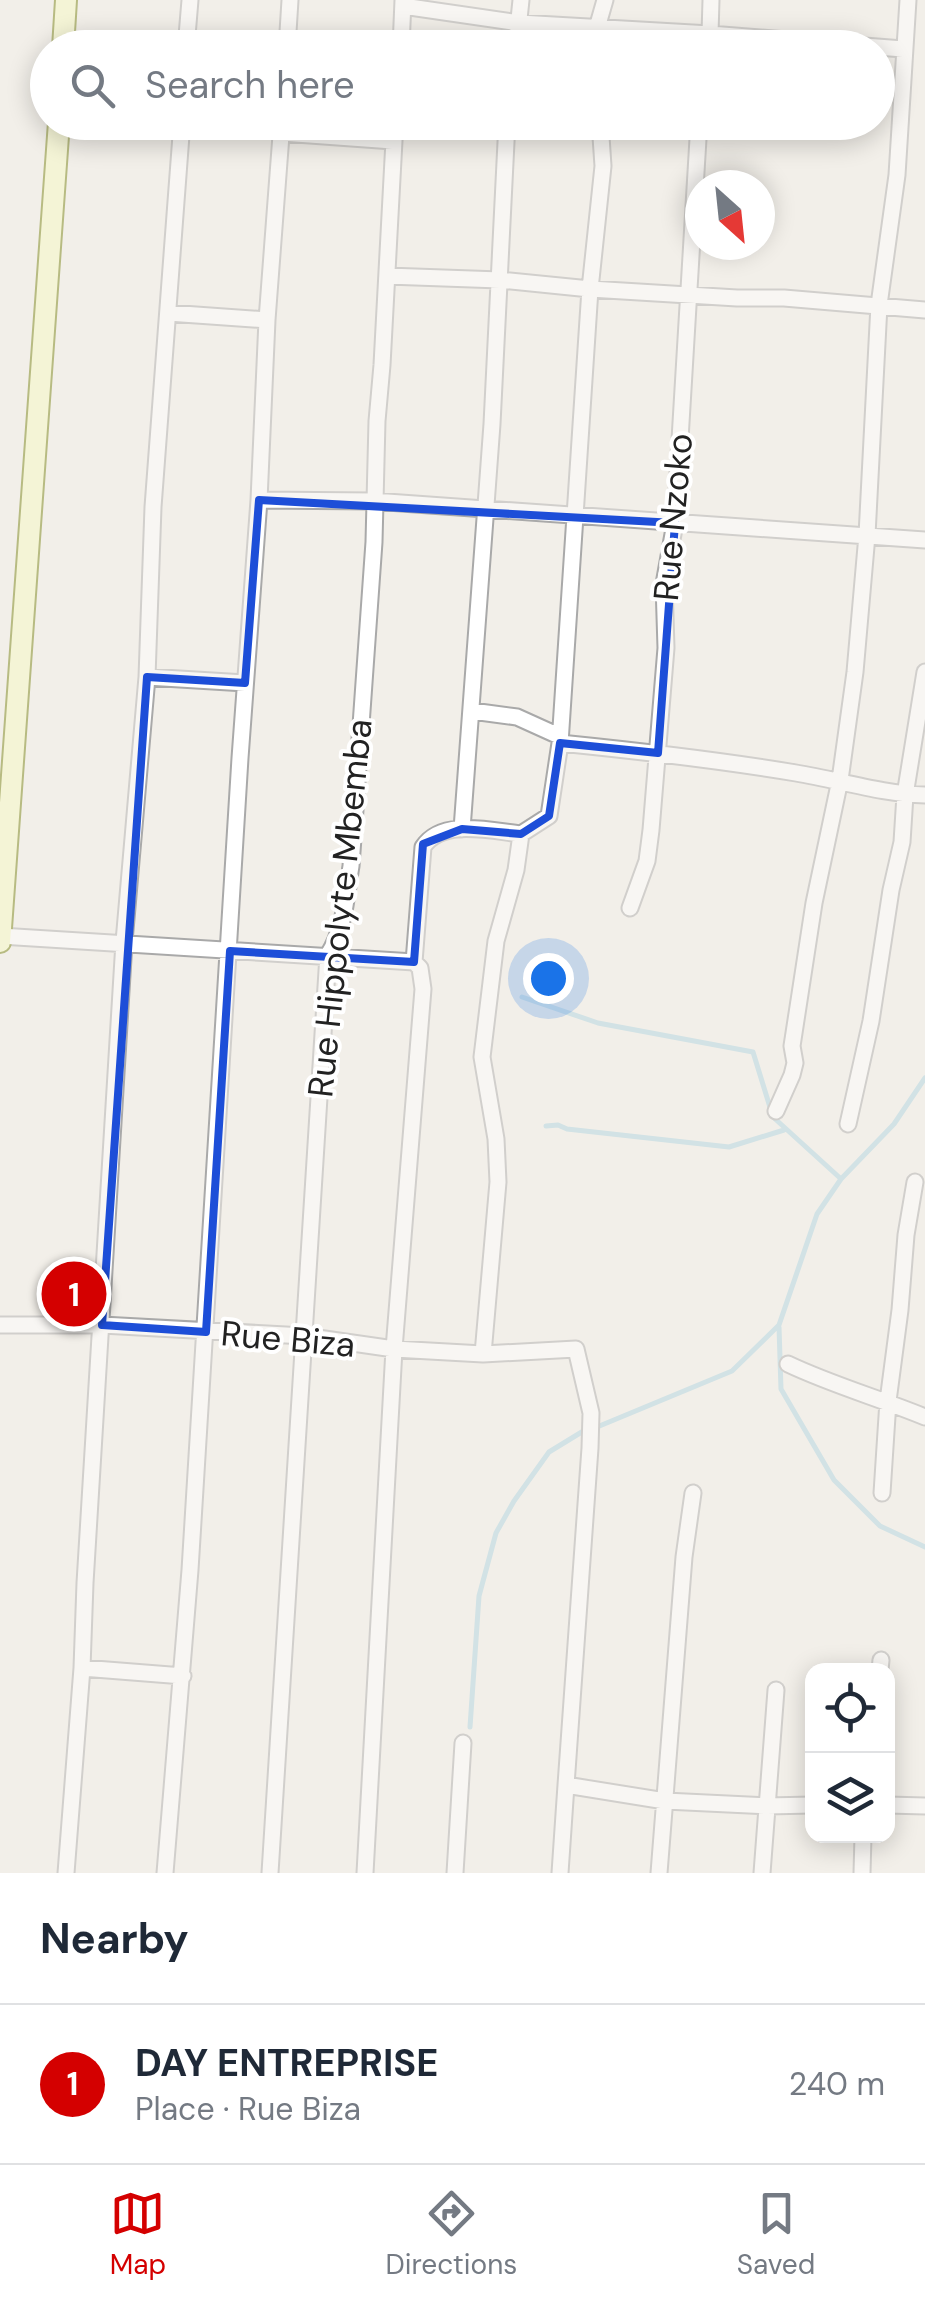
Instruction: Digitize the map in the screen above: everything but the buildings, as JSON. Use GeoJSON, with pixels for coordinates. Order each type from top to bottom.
{"type":"FeatureCollection","features":[{"type":"Feature","properties":{"kind":"main road"},"geometry":{"type":"LineString","coordinates":[[64,30],[66,0]]}},
{"type":"Feature","properties":{"kind":"main road"},"geometry":{"type":"LineString","coordinates":[[0,938],[57,140]]}},
{"type":"Feature","properties":{"kind":"street"},"geometry":{"type":"LineString","coordinates":[[188,30],[190,0]]}},
{"type":"Feature","properties":{"kind":"street"},"geometry":{"type":"LineString","coordinates":[[288,30],[290,0]]}},
{"type":"Feature","properties":{"kind":"street"},"geometry":{"type":"LineString","coordinates":[[518,30],[520,0]]}},
{"type":"Feature","properties":{"kind":"street"},"geometry":{"type":"LineString","coordinates":[[597,28],[605,0]]}},
{"type":"Feature","properties":{"kind":"street"},"geometry":{"type":"LineString","coordinates":[[709,30],[710,0]]}},
{"type":"Feature","properties":{"kind":"street"},"geometry":{"type":"LineString","coordinates":[[776,1112],[794,1063],[792,1046],[814,903],[840,780],[855,672],[867,534],[878,305],[897,175],[908,0]]}},
{"type":"Feature","properties":{"kind":"street"},"geometry":{"type":"LineString","coordinates":[[401,30],[403,3],[519,24],[614,30]]}},
{"type":"Feature","properties":{"kind":"street"},"geometry":{"type":"LineString","coordinates":[[895,49],[904,49]]}},
{"type":"Feature","properties":{"kind":"street"},"geometry":{"type":"LineString","coordinates":[[66,1873],[82,1668],[124,942],[147,677],[153,507],[181,140]]}},
{"type":"Feature","properties":{"kind":"street"},"geometry":{"type":"LineString","coordinates":[[165,1873],[183,1676],[281,140]]}},
{"type":"Feature","properties":{"kind":"street"},"geometry":{"type":"LineString","coordinates":[[384,140],[393,141]]}},
{"type":"Feature","properties":{"kind":"street"},"geometry":{"type":"LineString","coordinates":[[462,829],[486,510],[506,140]]}},
{"type":"Feature","properties":{"kind":"street"},"geometry":{"type":"LineString","coordinates":[[414,962],[422,848],[434,836],[462,829],[521,834],[549,816],[560,739],[601,140]]}},
{"type":"Feature","properties":{"kind":"street","name":"Rue Nzoko"},"geometry":{"type":"LineString","coordinates":[[630,908],[647,861],[658,753],[666,648],[664,584],[674,523],[697,140]]}},
{"type":"Feature","properties":{"kind":"street","name":"Rue Hippolyte Mbemba"},"geometry":{"type":"LineString","coordinates":[[270,1873],[328,954],[344,917],[350,866],[374,542],[393,141]]}},
{"type":"Feature","properties":{"kind":"street"},"geometry":{"type":"LineString","coordinates":[[387,276],[500,280],[925,310]]}},
{"type":"Feature","properties":{"kind":"street"},"geometry":{"type":"LineString","coordinates":[[168,313],[267,320]]}},
{"type":"Feature","properties":{"kind":"street"},"geometry":{"type":"LineString","coordinates":[[259,500],[374,501],[925,540]]}},
{"type":"Feature","properties":{"kind":"street"},"geometry":{"type":"LineString","coordinates":[[848,1124],[872,1020],[925,672]]}},
{"type":"Feature","properties":{"kind":"street"},"geometry":{"type":"LineString","coordinates":[[147,677],[246,683]]}},
{"type":"Feature","properties":{"kind":"street"},"geometry":{"type":"LineString","coordinates":[[472,711],[517,717],[560,739],[925,795]]}},
{"type":"Feature","properties":{"kind":"street"},"geometry":{"type":"LineString","coordinates":[[483,1354],[498,1182],[493,1115],[482,1057],[496,941],[516,870],[521,834]]}},
{"type":"Feature","properties":{"kind":"street"},"geometry":{"type":"LineString","coordinates":[[0,938],[328,954],[414,962],[420,968],[423,990],[394,1349],[365,1873]]}},
{"type":"Feature","properties":{"kind":"street"},"geometry":{"type":"LineString","coordinates":[[882,1493],[888,1402],[915,1182]]}},
{"type":"Feature","properties":{"kind":"street","name":"Rue Biza"},"geometry":{"type":"LineString","coordinates":[[0,1325],[102,1325],[304,1336],[394,1349],[483,1354],[576,1349],[591,1413],[566,1785]]}},
{"type":"Feature","properties":{"kind":"street"},"geometry":{"type":"LineString","coordinates":[[788,1364],[826,1382],[925,1416]]}},
{"type":"Feature","properties":{"kind":"street"},"geometry":{"type":"LineString","coordinates":[[659,1873],[684,1557],[694,1493]]}},
{"type":"Feature","properties":{"kind":"street"},"geometry":{"type":"LineString","coordinates":[[82,1668],[183,1676]]}},
{"type":"Feature","properties":{"kind":"street"},"geometry":{"type":"LineString","coordinates":[[762,1873],[776,1690]]}},
{"type":"Feature","properties":{"kind":"street"},"geometry":{"type":"LineString","coordinates":[[454,1873],[463,1743]]}},
{"type":"Feature","properties":{"kind":"street"},"geometry":{"type":"LineString","coordinates":[[560,1873],[566,1785],[665,1801],[805,1806]]}},
{"type":"Feature","properties":{"kind":"street"},"geometry":{"type":"LineString","coordinates":[[895,1805],[925,1806]]}},
{"type":"Feature","properties":{"kind":"street"},"geometry":{"type":"LineString","coordinates":[[862,1873],[863,1843]]}},
{"type":"Feature","properties":{"kind":"highlighted area"},"geometry":{"type":"Polygon","coordinates":[[[259,500],[675,523],[658,753],[560,743],[549,816],[521,834],[462,829],[423,844],[414,962],[230,951],[206,1332],[102,1325],[147,677],[245,683],[259,500]]]}},
{"type":"Feature","properties":{"kind":"waterway"},"geometry":{"type":"LineString","coordinates":[[522,997],[598,1023],[753,1052],[773,1117],[840,1178]]}},
{"type":"Feature","properties":{"kind":"waterway"},"geometry":{"type":"LineString","coordinates":[[597,1427],[732,1371],[779,1325],[817,1214],[841,1179],[894,1124],[925,1078]]}},
{"type":"Feature","properties":{"kind":"waterway"},"geometry":{"type":"LineString","coordinates":[[546,1126],[729,1147],[784,1130]]}},
{"type":"Feature","properties":{"kind":"waterway"},"geometry":{"type":"LineString","coordinates":[[779,1327],[781,1389],[834,1480],[880,1526],[925,1547]]}},
{"type":"Feature","properties":{"kind":"waterway"},"geometry":{"type":"LineString","coordinates":[[470,1727],[479,1596],[496,1533],[549,1452],[585,1430]]}},
{"type":"Feature","properties":{"kind":"place","name":"DAY ENTREPRISE"},"geometry":{"type":"Point","coordinates":[74,1294]}}]}
